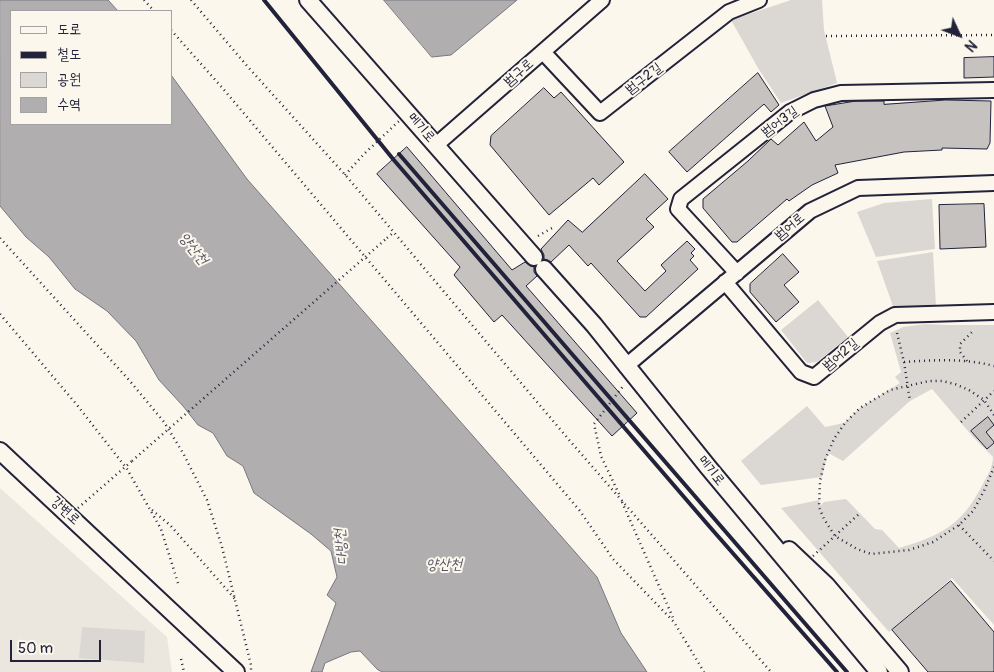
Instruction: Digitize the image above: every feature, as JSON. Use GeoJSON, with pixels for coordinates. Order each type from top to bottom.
{"type":"FeatureCollection","features":[{"type":"Feature","properties":{"kind":"street","name":"메기로"},"geometry":{"type":"LineString","coordinates":[[308,0],[594,325],[739,505],[879,672]]}},
{"type":"Feature","properties":{"kind":"street","name":"범구로"},"geometry":{"type":"LineString","coordinates":[[436,145],[602,0]]}},
{"type":"Feature","properties":{"kind":"street","name":"범구2길"},"geometry":{"type":"LineString","coordinates":[[543,52],[600,114],[729,12],[759,0]]}},
{"type":"Feature","properties":{"kind":"street","name":"범어3길"},"geometry":{"type":"LineString","coordinates":[[737,273],[678,208],[681,199],[790,112],[814,100],[841,93],[994,90]]}},
{"type":"Feature","properties":{"kind":"street","name":"범어로"},"geometry":{"type":"LineString","coordinates":[[629,370],[725,282],[810,211],[858,188],[994,183]]}},
{"type":"Feature","properties":{"kind":"street","name":"범어2길"},"geometry":{"type":"LineString","coordinates":[[725,282],[801,372],[814,377],[880,323],[895,315],[994,312]]}},
{"type":"Feature","properties":{"kind":"street","name":"강변로"},"geometry":{"type":"LineString","coordinates":[[0,451],[236,672]]}},
{"type":"Feature","properties":{"kind":"street"},"geometry":{"type":"LineString","coordinates":[[739,505],[826,585],[900,672]]}},
{"type":"Feature","properties":{"kind":"path"},"geometry":{"type":"LineString","coordinates":[[144,0],[153,10]]}},
{"type":"Feature","properties":{"kind":"path"},"geometry":{"type":"LineString","coordinates":[[191,0],[345,175],[771,672]]}},
{"type":"Feature","properties":{"kind":"path"},"geometry":{"type":"LineString","coordinates":[[172,31],[225,91],[561,489],[580,512],[613,559],[674,622]]}},
{"type":"Feature","properties":{"kind":"path"},"geometry":{"type":"LineString","coordinates":[[826,36],[994,34]]}},
{"type":"Feature","properties":{"kind":"path"},"geometry":{"type":"LineString","coordinates":[[345,175],[407,113]]}},
{"type":"Feature","properties":{"kind":"path"},"geometry":{"type":"LineString","coordinates":[[538,236],[552,228]]}},
{"type":"Feature","properties":{"kind":"path"},"geometry":{"type":"LineString","coordinates":[[78,508],[394,232]]}},
{"type":"Feature","properties":{"kind":"path"},"geometry":{"type":"LineString","coordinates":[[0,238],[129,380],[164,422],[184,453],[207,500],[222,547],[236,600],[251,672]]}},
{"type":"Feature","properties":{"kind":"path"},"geometry":{"type":"LineString","coordinates":[[0,314],[77,405],[126,467],[161,529],[178,583]]}},
{"type":"Feature","properties":{"kind":"path"},"geometry":{"type":"LineString","coordinates":[[967,361],[960,352],[960,344],[973,331]]}},
{"type":"Feature","properties":{"kind":"path"},"geometry":{"type":"LineString","coordinates":[[897,333],[910,401]]}},
{"type":"Feature","properties":{"kind":"path"},"geometry":{"type":"LineString","coordinates":[[904,362],[967,361],[994,366]]}},
{"type":"Feature","properties":{"kind":"path"},"geometry":{"type":"LineString","coordinates":[[629,370],[594,424],[601,456],[674,622],[704,672]]}},
{"type":"Feature","properties":{"kind":"path"},"geometry":{"type":"LineString","coordinates":[[994,415],[984,400],[969,390],[955,384],[942,381],[928,381],[890,390],[860,408],[844,423],[834,439],[820,481],[819,506],[824,519],[835,536],[857,549],[871,554],[909,550],[933,542],[959,525],[973,511],[994,467]]}},
{"type":"Feature","properties":{"kind":"path"},"geometry":{"type":"LineString","coordinates":[[960,422],[994,391]]}},
{"type":"Feature","properties":{"kind":"path"},"geometry":{"type":"LineString","coordinates":[[149,508],[170,525],[236,600]]}},
{"type":"Feature","properties":{"kind":"path"},"geometry":{"type":"LineString","coordinates":[[812,557],[860,513]]}},
{"type":"Feature","properties":{"kind":"path"},"geometry":{"type":"LineString","coordinates":[[959,525],[994,562]]}},
{"type":"Feature","properties":{"kind":"path"},"geometry":{"type":"LineString","coordinates":[[181,659],[184,672]]}},
{"type":"Feature","properties":{"kind":"shaded area"},"geometry":{"type":"Polygon","coordinates":[[[0,488],[167,637],[172,672],[0,672],[0,488]]]}},
{"type":"Feature","properties":{"kind":"green space"},"geometry":{"type":"Polygon","coordinates":[[[791,0],[822,0],[824,30],[837,83],[781,103],[758,68],[731,20],[791,0]]]}},
{"type":"Feature","properties":{"kind":"green space"},"geometry":{"type":"Polygon","coordinates":[[[932,199],[935,249],[876,257],[857,212],[884,203],[932,199]]]}},
{"type":"Feature","properties":{"kind":"green space"},"geometry":{"type":"Polygon","coordinates":[[[933,252],[936,307],[902,307],[894,309],[877,261],[933,252]]]}},
{"type":"Feature","properties":{"kind":"green space"},"geometry":{"type":"Polygon","coordinates":[[[818,300],[848,337],[817,362],[807,363],[781,330],[818,300]]]}},
{"type":"Feature","properties":{"kind":"green space"},"geometry":{"type":"Polygon","coordinates":[[[926,324],[994,325],[994,625],[952,578],[889,632],[781,508],[819,500],[820,506],[824,502],[846,499],[875,529],[882,530],[899,548],[940,532],[959,518],[968,508],[986,479],[993,457],[973,437],[932,389],[910,401],[843,461],[828,453],[822,477],[761,485],[741,461],[807,406],[825,427],[844,423],[860,408],[900,383],[895,377],[901,372],[890,333],[903,327],[926,324]]]}},
{"type":"Feature","properties":{"kind":"green space"},"geometry":{"type":"Polygon","coordinates":[[[82,627],[145,631],[144,663],[79,658],[82,627]]]}},
{"type":"Feature","properties":{"kind":"water","name":"양산천"},"geometry":{"type":"Polygon","coordinates":[[[0,0],[108,0],[117,10],[10,10],[10,125],[172,125],[172,76],[247,179],[597,577],[621,633],[647,672],[383,672],[378,670],[360,651],[351,652],[325,663],[322,672],[311,672],[336,603],[327,595],[337,577],[331,551],[311,534],[254,493],[243,466],[227,456],[213,433],[198,425],[159,380],[136,341],[107,311],[75,289],[49,257],[26,237],[0,206],[0,0]]]}},
{"type":"Feature","properties":{"kind":"water"},"geometry":{"type":"Polygon","coordinates":[[[384,0],[517,0],[451,55],[432,57],[384,0]]]}},
{"type":"Feature","properties":{"kind":"building"},"geometry":{"type":"Polygon","coordinates":[[[994,57],[994,77],[964,78],[964,58],[994,57]]]}},
{"type":"Feature","properties":{"kind":"building"},"geometry":{"type":"Polygon","coordinates":[[[758,73],[779,105],[771,112],[764,104],[687,172],[669,152],[758,73]]]}},
{"type":"Feature","properties":{"kind":"building"},"geometry":{"type":"Polygon","coordinates":[[[544,88],[554,98],[561,92],[624,162],[599,185],[593,178],[549,215],[490,145],[491,136],[544,88]]]}},
{"type":"Feature","properties":{"kind":"building"},"geometry":{"type":"Polygon","coordinates":[[[946,100],[991,101],[990,143],[987,149],[942,148],[942,150],[904,152],[835,165],[838,173],[812,185],[789,201],[787,199],[737,242],[732,242],[703,208],[703,199],[771,139],[778,145],[804,122],[816,141],[833,127],[825,106],[856,101],[884,101],[884,104],[946,100]]]}},
{"type":"Feature","properties":{"kind":"building"},"geometry":{"type":"Polygon","coordinates":[[[407,147],[512,270],[525,262],[534,267],[534,272],[537,276],[526,286],[637,413],[612,436],[502,315],[494,322],[454,275],[460,267],[377,174],[407,147]]]}},
{"type":"Feature","properties":{"kind":"building"},"geometry":{"type":"Polygon","coordinates":[[[645,174],[668,199],[646,219],[654,227],[617,261],[645,291],[666,271],[661,265],[687,241],[695,249],[691,253],[694,256],[690,260],[698,269],[646,317],[640,317],[591,263],[588,266],[569,245],[551,262],[544,259],[541,249],[568,220],[582,232],[645,174]]]}},
{"type":"Feature","properties":{"kind":"building"},"geometry":{"type":"Polygon","coordinates":[[[984,204],[986,247],[940,249],[939,205],[984,204]]]}},
{"type":"Feature","properties":{"kind":"building"},"geometry":{"type":"Polygon","coordinates":[[[783,254],[799,272],[784,285],[799,302],[776,322],[750,292],[750,284],[783,254]]]}},
{"type":"Feature","properties":{"kind":"building"},"geometry":{"type":"Polygon","coordinates":[[[988,417],[994,425],[986,432],[994,443],[987,449],[971,431],[988,417]]]}},
{"type":"Feature","properties":{"kind":"building"},"geometry":{"type":"Polygon","coordinates":[[[951,581],[994,632],[994,672],[928,672],[892,630],[951,581]]]}},
{"type":"Feature","properties":{"kind":"railway"},"geometry":{"type":"LineString","coordinates":[[264,0],[393,159],[837,672]]}},
{"type":"Feature","properties":{"kind":"railway"},"geometry":{"type":"LineString","coordinates":[[399,154],[847,672]]}},
{"type":"Feature","properties":{"kind":"water label","name":"다방천"},"geometry":{"type":"Point","coordinates":[342,547]}}]}
